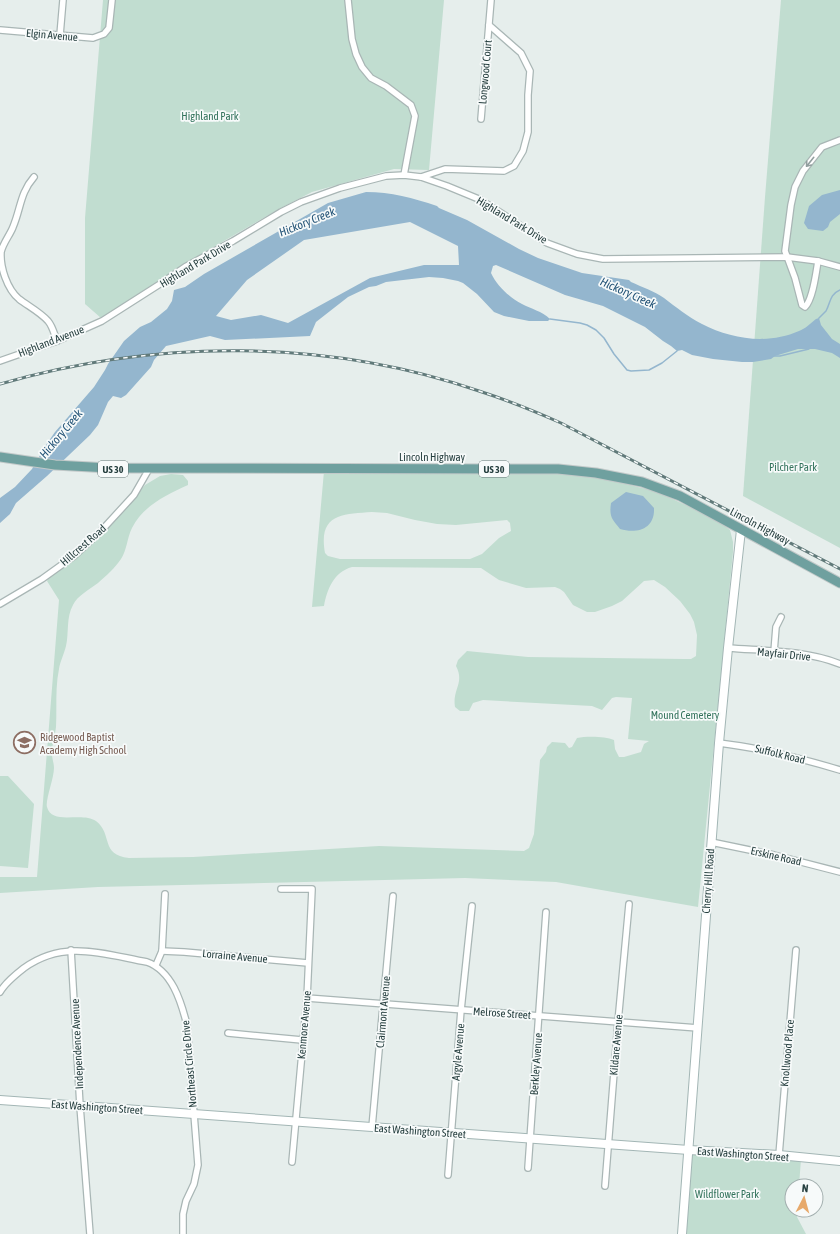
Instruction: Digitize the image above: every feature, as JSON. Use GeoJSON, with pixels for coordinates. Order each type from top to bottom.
{"type":"FeatureCollection","features":[{"type":"Feature","properties":{"kind":"main road","name":"Lincoln Highway"},"geometry":{"type":"LineString","coordinates":[[0,457],[78,467],[149,469],[550,469],[596,472],[642,482],[680,496],[840,583]]}},
{"type":"Feature","properties":{"kind":"street"},"geometry":{"type":"LineString","coordinates":[[60,35],[63,0]]}},
{"type":"Feature","properties":{"kind":"street","name":"Elgin Avenue"},"geometry":{"type":"LineString","coordinates":[[0,30],[93,38],[104,34],[109,28],[112,0]]}},
{"type":"Feature","properties":{"kind":"street"},"geometry":{"type":"LineString","coordinates":[[348,0],[352,39],[356,54],[362,67],[371,78],[386,86],[411,105],[416,116],[404,175]]}},
{"type":"Feature","properties":{"kind":"street","name":"Longwood Court"},"geometry":{"type":"LineString","coordinates":[[481,119],[491,0]]}},
{"type":"Feature","properties":{"kind":"street"},"geometry":{"type":"LineString","coordinates":[[421,177],[445,169],[504,171],[514,166],[523,151],[528,132],[528,95],[530,71],[521,53],[489,25]]}},
{"type":"Feature","properties":{"kind":"street"},"geometry":{"type":"LineString","coordinates":[[818,261],[812,291],[805,307],[802,305],[785,251],[790,205],[795,187],[803,171],[822,147],[840,140]]}},
{"type":"Feature","properties":{"kind":"street","name":"Highland Park Drive"},"geometry":{"type":"LineString","coordinates":[[102,321],[185,267],[281,212],[301,202],[340,188],[386,176],[404,175],[421,177],[481,200],[547,243],[576,254],[604,259],[787,257],[818,261],[840,267]]}},
{"type":"Feature","properties":{"kind":"street"},"geometry":{"type":"LineString","coordinates":[[34,177],[28,184],[23,194],[13,229],[1,251],[1,261],[3,273],[10,288],[18,298],[47,320],[52,326],[57,341]]}},
{"type":"Feature","properties":{"kind":"street","name":"Highland Avenue"},"geometry":{"type":"LineString","coordinates":[[0,361],[57,341],[102,321]]}},
{"type":"Feature","properties":{"kind":"street","name":"Hillcrest Road"},"geometry":{"type":"LineString","coordinates":[[0,604],[42,579],[74,556],[101,531],[134,495],[149,469]]}},
{"type":"Feature","properties":{"kind":"street","name":"Cherry Hill Road"},"geometry":{"type":"LineString","coordinates":[[682,1234],[719,743],[741,530]]}},
{"type":"Feature","properties":{"kind":"street"},"geometry":{"type":"LineString","coordinates":[[774,652],[776,627],[781,617]]}},
{"type":"Feature","properties":{"kind":"street","name":"Mayfair Drive"},"geometry":{"type":"LineString","coordinates":[[728,648],[797,654],[825,658],[840,664]]}},
{"type":"Feature","properties":{"kind":"street","name":"Suffolk Road"},"geometry":{"type":"LineString","coordinates":[[719,743],[750,746],[840,770]]}},
{"type":"Feature","properties":{"kind":"street","name":"Erskine Road"},"geometry":{"type":"LineString","coordinates":[[711,842],[774,855],[840,872]]}},
{"type":"Feature","properties":{"kind":"street","name":"Kenmore Avenue"},"geometry":{"type":"LineString","coordinates":[[281,889],[312,889],[307,998],[292,1162]]}},
{"type":"Feature","properties":{"kind":"street"},"geometry":{"type":"LineString","coordinates":[[0,992],[16,974],[33,962],[51,954],[71,950],[85,951],[147,962],[156,965],[162,951],[165,894]]}},
{"type":"Feature","properties":{"kind":"street","name":"Clairmont Avenue"},"geometry":{"type":"LineString","coordinates":[[372,1127],[393,896]]}},
{"type":"Feature","properties":{"kind":"street","name":"Kildare Avenue"},"geometry":{"type":"LineString","coordinates":[[605,1186],[629,904]]}},
{"type":"Feature","properties":{"kind":"street","name":"Argyle Avenue"},"geometry":{"type":"LineString","coordinates":[[448,1175],[461,1010],[472,906]]}},
{"type":"Feature","properties":{"kind":"street","name":"Berkley Avenue"},"geometry":{"type":"LineString","coordinates":[[528,1168],[540,1016],[546,912]]}},
{"type":"Feature","properties":{"kind":"street","name":"Independence Avenue"},"geometry":{"type":"LineString","coordinates":[[71,950],[80,1106],[90,1234]]}},
{"type":"Feature","properties":{"kind":"street","name":"Knollwood Place"},"geometry":{"type":"LineString","coordinates":[[779,1155],[796,950]]}},
{"type":"Feature","properties":{"kind":"street","name":"Lorraine Avenue"},"geometry":{"type":"LineString","coordinates":[[162,951],[190,952],[308,963]]}},
{"type":"Feature","properties":{"kind":"street","name":"Northeast Circle Drive"},"geometry":{"type":"LineString","coordinates":[[156,965],[174,986],[182,1003],[189,1041],[198,1165],[194,1184],[186,1201],[183,1214],[183,1234]]}},
{"type":"Feature","properties":{"kind":"street","name":"Melrose Street"},"geometry":{"type":"LineString","coordinates":[[307,998],[698,1028]]}},
{"type":"Feature","properties":{"kind":"street"},"geometry":{"type":"LineString","coordinates":[[228,1033],[302,1040]]}},
{"type":"Feature","properties":{"kind":"street","name":"East Washington Street"},"geometry":{"type":"LineString","coordinates":[[0,1100],[530,1139],[779,1155],[840,1161]]}},
{"type":"Feature","properties":{"kind":"green space","name":"Highland Park"},"geometry":{"type":"Polygon","coordinates":[[[103,0],[444,0],[429,170],[394,169],[312,192],[277,210],[183,265],[101,318],[85,304],[85,218],[103,0]]]}},
{"type":"Feature","properties":{"kind":"green space","name":"Pilcher Park"},"geometry":{"type":"Polygon","coordinates":[[[781,0],[840,0],[840,548],[743,496],[781,0]]]}},
{"type":"Feature","properties":{"kind":"green space","name":"Mound Cemetery"},"geometry":{"type":"Polygon","coordinates":[[[324,471],[574,473],[650,490],[690,507],[722,524],[730,530],[733,542],[733,552],[698,907],[556,882],[465,878],[98,887],[0,893],[0,877],[37,877],[59,600],[47,581],[49,577],[90,546],[117,518],[145,485],[160,476],[171,474],[183,475],[188,481],[188,485],[164,497],[142,513],[132,528],[125,552],[119,562],[104,578],[75,602],[69,615],[67,641],[57,683],[56,727],[52,747],[54,768],[47,800],[47,807],[50,813],[55,816],[83,817],[96,821],[101,826],[110,848],[114,853],[120,856],[129,858],[193,857],[379,846],[524,851],[529,848],[534,834],[540,760],[546,752],[547,747],[552,742],[565,743],[569,748],[572,747],[577,738],[606,738],[614,740],[615,749],[619,757],[624,757],[641,752],[644,744],[649,741],[628,739],[632,698],[612,698],[602,710],[592,706],[483,700],[473,703],[469,711],[460,711],[455,707],[455,695],[459,682],[456,666],[458,660],[467,651],[528,657],[691,659],[696,656],[697,635],[694,622],[690,614],[680,601],[665,587],[654,580],[644,581],[622,601],[612,606],[595,612],[587,612],[573,605],[564,592],[560,589],[555,587],[526,588],[499,580],[481,568],[352,567],[340,573],[332,582],[327,593],[324,606],[312,607],[324,471]],[[372,512],[351,514],[335,519],[329,523],[325,530],[325,553],[328,556],[340,559],[470,559],[482,554],[499,538],[511,531],[510,523],[507,520],[456,525],[437,524],[387,513],[372,512]]]}},
{"type":"Feature","properties":{"kind":"green space"},"geometry":{"type":"Polygon","coordinates":[[[0,776],[8,776],[34,804],[28,868],[0,866],[0,776]]]}},
{"type":"Feature","properties":{"kind":"green space","name":"Wildflower Park"},"geometry":{"type":"Polygon","coordinates":[[[691,1152],[801,1159],[800,1178],[784,1178],[784,1218],[798,1218],[806,1234],[684,1234],[691,1152]]]}},
{"type":"Feature","properties":{"kind":"water"},"geometry":{"type":"Polygon","coordinates":[[[840,190],[840,214],[830,222],[828,227],[823,231],[808,229],[804,223],[809,206],[822,195],[840,190]]]}},
{"type":"Feature","properties":{"kind":"water"},"geometry":{"type":"Polygon","coordinates":[[[366,192],[384,193],[419,200],[437,206],[467,220],[538,258],[582,273],[629,280],[652,291],[702,324],[737,336],[762,339],[774,338],[801,330],[819,318],[821,325],[832,339],[840,344],[840,358],[832,353],[815,349],[798,349],[775,356],[771,359],[742,362],[713,359],[692,355],[682,350],[677,351],[645,327],[603,306],[565,295],[496,265],[493,266],[491,273],[500,287],[508,295],[525,306],[547,316],[550,319],[548,321],[529,321],[504,316],[494,312],[477,294],[458,281],[429,277],[386,282],[369,287],[348,297],[316,322],[310,336],[225,340],[210,336],[166,346],[154,360],[151,367],[126,395],[121,398],[113,396],[108,402],[98,425],[90,435],[16,503],[10,514],[0,523],[0,498],[15,487],[32,469],[55,432],[94,387],[124,341],[140,327],[151,322],[167,309],[172,301],[174,290],[185,287],[204,274],[328,203],[366,192]],[[410,222],[304,240],[247,280],[216,316],[231,320],[261,315],[288,323],[370,278],[424,265],[459,265],[458,246],[410,222]]]}},
{"type":"Feature","properties":{"kind":"water"},"geometry":{"type":"Polygon","coordinates":[[[626,492],[643,496],[654,508],[652,521],[644,528],[633,531],[620,529],[612,518],[610,512],[611,503],[626,492]]]}},
{"type":"Feature","properties":{"kind":"waterway"},"geometry":{"type":"LineString","coordinates":[[819,318],[826,311],[832,296],[840,290]]}},
{"type":"Feature","properties":{"kind":"waterway"},"geometry":{"type":"LineString","coordinates":[[550,319],[580,323],[596,330],[604,338],[614,354],[627,370],[649,370],[662,363],[677,351]]}},
{"type":"Feature","properties":{"kind":"waterway","name":"Hickory Creek"},"geometry":{"type":"LineString","coordinates":[[774,356],[809,349]]}},
{"type":"Feature","properties":{"kind":"railway"},"geometry":{"type":"LineString","coordinates":[[0,384],[59,369],[119,359],[180,352],[240,351],[301,354],[361,361],[421,374],[500,398],[561,423],[840,569]]}},
{"type":"Feature","properties":{"kind":"place","name":"Ridgewood Baptist Academy High School"},"geometry":{"type":"Point","coordinates":[24,743]}}]}
